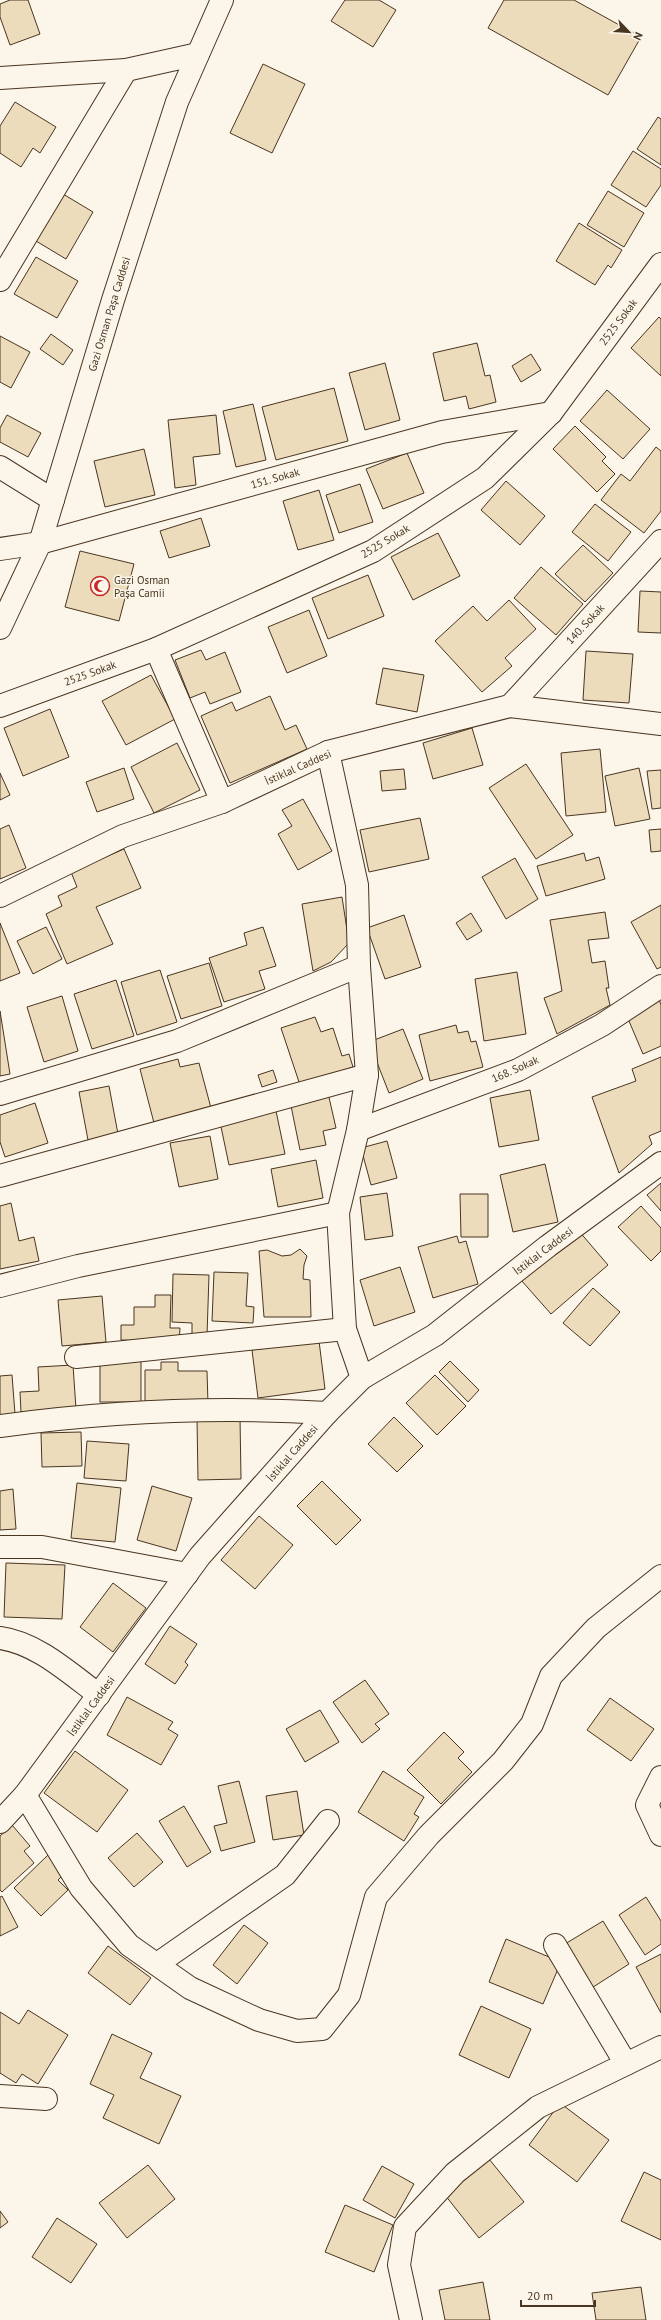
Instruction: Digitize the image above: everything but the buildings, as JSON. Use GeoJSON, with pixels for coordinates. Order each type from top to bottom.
{"type":"FeatureCollection","features":[{"type":"Feature","properties":{"kind":"street","name":"Gazi Osman Paşa Caddesi"},"geometry":{"type":"LineString","coordinates":[[0,628],[40,543],[113,300],[175,109],[222,0]]}},
{"type":"Feature","properties":{"kind":"street"},"geometry":{"type":"LineString","coordinates":[[0,78],[126,70],[198,54]]}},
{"type":"Feature","properties":{"kind":"street"},"geometry":{"type":"LineString","coordinates":[[0,280],[126,70]]}},
{"type":"Feature","properties":{"kind":"street","name":"2525 Sokak"},"geometry":{"type":"LineString","coordinates":[[0,706],[156,649],[373,551],[485,478],[551,413],[661,264]]}},
{"type":"Feature","properties":{"kind":"street","name":"151. Sokak"},"geometry":{"type":"LineString","coordinates":[[0,549],[40,543],[442,432],[551,413]]}},
{"type":"Feature","properties":{"kind":"street"},"geometry":{"type":"LineString","coordinates":[[0,467],[53,500]]}},
{"type":"Feature","properties":{"kind":"street","name":"140. Sokak"},"geometry":{"type":"LineString","coordinates":[[510,706],[661,542]]}},
{"type":"Feature","properties":{"kind":"street"},"geometry":{"type":"LineString","coordinates":[[156,649],[222,802]]}},
{"type":"Feature","properties":{"kind":"street","name":"İstiklal Caddesi"},"geometry":{"type":"LineString","coordinates":[[0,896],[123,836],[222,802],[328,752],[510,706],[661,724]]}},
{"type":"Feature","properties":{"kind":"street"},"geometry":{"type":"LineString","coordinates":[[328,752],[357,885],[359,966],[367,1075],[358,1130],[338,1214],[344,1329],[362,1378]]}},
{"type":"Feature","properties":{"kind":"street"},"geometry":{"type":"LineString","coordinates":[[0,1094],[177,1041],[359,966]]}},
{"type":"Feature","properties":{"kind":"street","name":"168. Sokak"},"geometry":{"type":"LineString","coordinates":[[358,1130],[518,1070],[602,1025],[661,986]]}},
{"type":"Feature","properties":{"kind":"street"},"geometry":{"type":"LineString","coordinates":[[0,1176],[367,1075]]}},
{"type":"Feature","properties":{"kind":"street","name":"İstiklal Caddesi"},"geometry":{"type":"LineString","coordinates":[[0,1822],[25,1795],[200,1556],[326,1413],[362,1378],[435,1335],[548,1246],[661,1163]]}},
{"type":"Feature","properties":{"kind":"street"},"geometry":{"type":"LineString","coordinates":[[0,1286],[78,1266],[338,1214]]}},
{"type":"Feature","properties":{"kind":"street"},"geometry":{"type":"LineString","coordinates":[[76,1357],[344,1329]]}},
{"type":"Feature","properties":{"kind":"street"},"geometry":{"type":"LineString","coordinates":[[0,1426],[104,1413],[257,1409],[326,1413]]}},
{"type":"Feature","properties":{"kind":"street"},"geometry":{"type":"LineString","coordinates":[[0,1546],[42,1547],[187,1574]]}},
{"type":"Feature","properties":{"kind":"street"},"geometry":{"type":"LineString","coordinates":[[25,1795],[81,1888],[129,1944],[190,1988],[259,2020],[297,2031],[322,2029],[349,1995],[376,1897],[429,1835],[503,1761],[532,1724],[551,1676],[596,1628],[661,1576]]}},
{"type":"Feature","properties":{"kind":"street"},"geometry":{"type":"LineString","coordinates":[[0,1638],[12,1640],[51,1659],[98,1695]]}},
{"type":"Feature","properties":{"kind":"street"},"geometry":{"type":"LineString","coordinates":[[661,1777],[647,1805],[661,1835]]}},
{"type":"Feature","properties":{"kind":"street"},"geometry":{"type":"LineString","coordinates":[[157,1964],[285,1875],[328,1821]]}},
{"type":"Feature","properties":{"kind":"street"},"geometry":{"type":"LineString","coordinates":[[555,1945],[626,2064]]}},
{"type":"Feature","properties":{"kind":"street"},"geometry":{"type":"LineString","coordinates":[[411,2320],[399,2265],[406,2227],[455,2173],[538,2107],[661,2047]]}},
{"type":"Feature","properties":{"kind":"street"},"geometry":{"type":"LineString","coordinates":[[0,2096],[46,2099]]}},
{"type":"Feature","properties":{"kind":"place","name":"Gazi Osman Paşa Camii"},"geometry":{"type":"Point","coordinates":[100,586]}}]}
